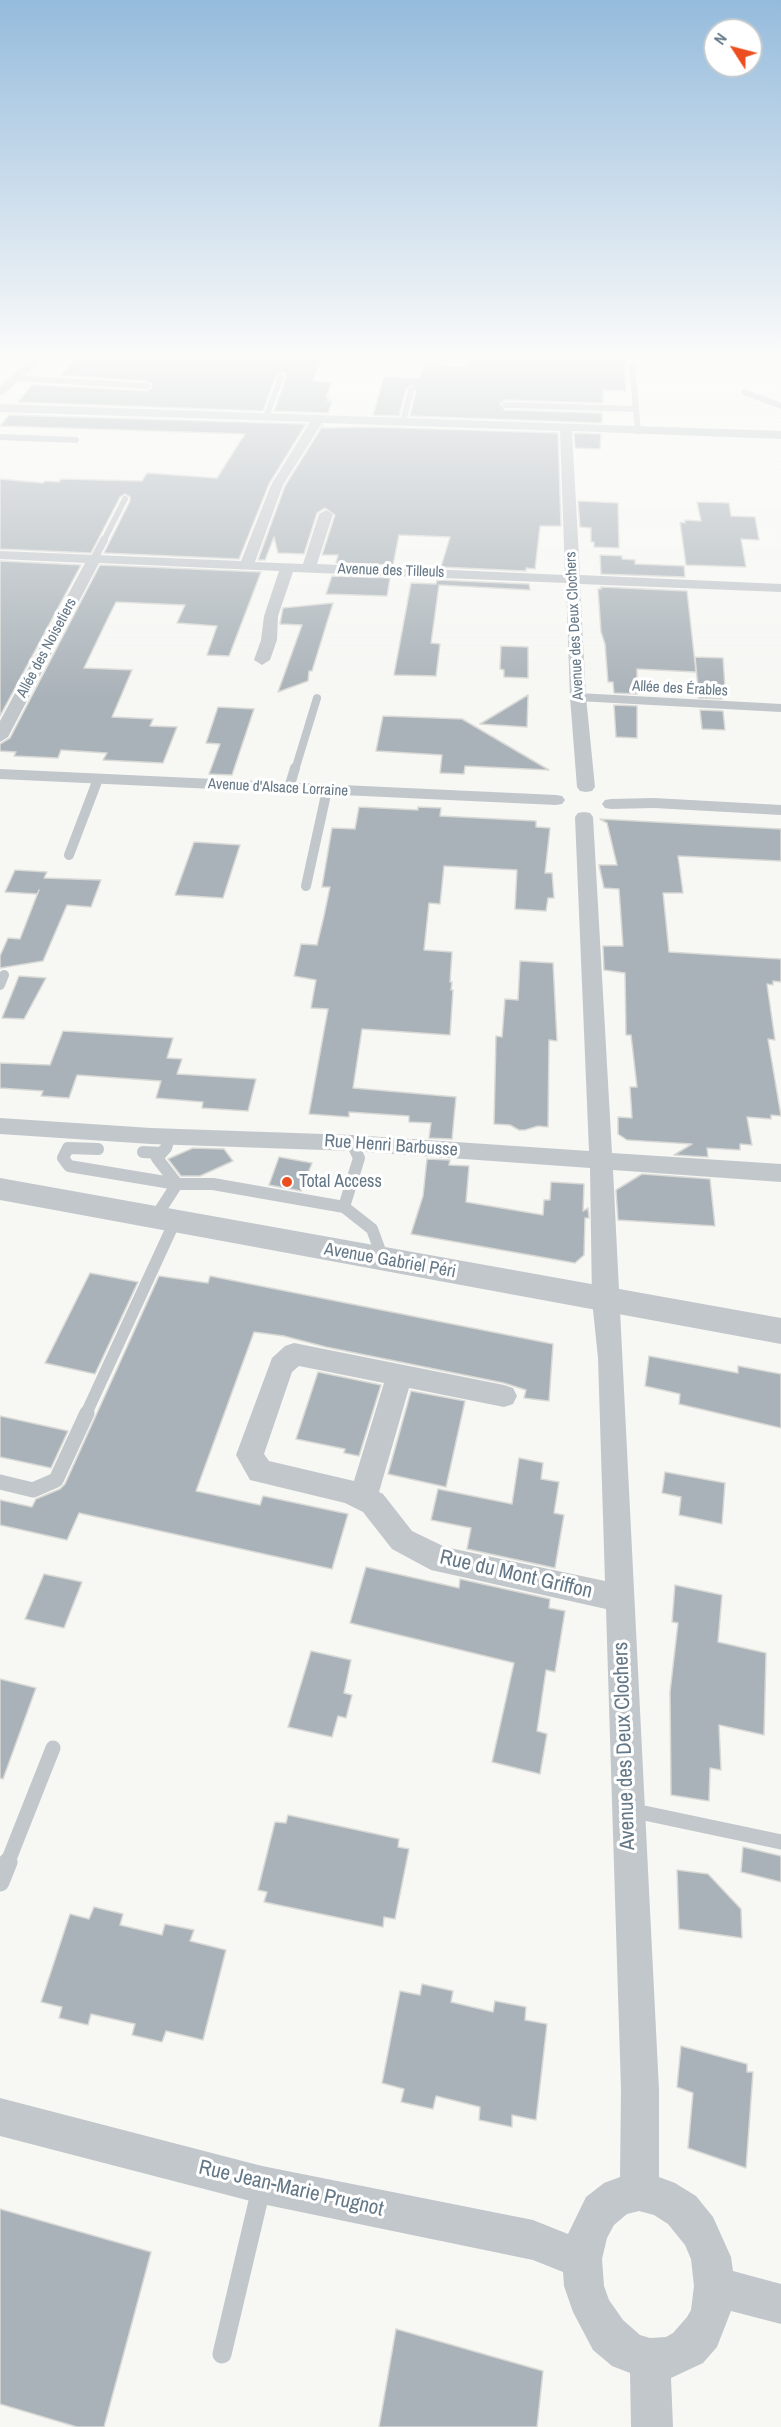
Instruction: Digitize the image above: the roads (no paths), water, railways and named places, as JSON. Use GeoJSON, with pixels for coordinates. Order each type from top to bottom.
{"type":"FeatureCollection","features":[{"type":"Feature","properties":{"kind":"street"},"geometry":{"type":"LineString","coordinates":[[248,565],[277,485],[285,472]]}},
{"type":"Feature","properties":{"kind":"street","name":"Avenue des Deux Clochers"},"geometry":{"type":"LineString","coordinates":[[568,472],[578,697],[586,787]]}},
{"type":"Feature","properties":{"kind":"street"},"geometry":{"type":"LineString","coordinates":[[309,568],[326,514]]}},
{"type":"Feature","properties":{"kind":"street","name":"Avenue des Tilleuls"},"geometry":{"type":"LineString","coordinates":[[0,555],[781,588]]}},
{"type":"Feature","properties":{"kind":"street","name":"Allée des Noisetiers"},"geometry":{"type":"LineString","coordinates":[[0,736],[94,559]]}},
{"type":"Feature","properties":{"kind":"street"},"geometry":{"type":"LineString","coordinates":[[262,660],[269,640],[271,616],[287,567]]}},
{"type":"Feature","properties":{"kind":"street","name":"Avenue d'Alsace Lorraine"},"geometry":{"type":"LineString","coordinates":[[0,774],[556,800]]}},
{"type":"Feature","properties":{"kind":"street"},"geometry":{"type":"LineString","coordinates":[[586,787],[607,795],[611,804],[610,809],[600,815],[584,818],[561,810],[556,800],[562,791],[586,787]]}},
{"type":"Feature","properties":{"kind":"street"},"geometry":{"type":"LineString","coordinates":[[611,804],[654,803],[781,810]]}},
{"type":"Feature","properties":{"kind":"street"},"geometry":{"type":"LineString","coordinates":[[584,818],[601,1160]]}},
{"type":"Feature","properties":{"kind":"street","name":"Rue Henri Barbusse"},"geometry":{"type":"LineString","coordinates":[[0,1126],[151,1136],[165,1144],[352,1143],[781,1173]]}},
{"type":"Feature","properties":{"kind":"street","name":"Avenue des Deux Clochers"},"geometry":{"type":"LineString","coordinates":[[601,1160],[604,1300],[611,1358],[640,2090],[639,2192]]}},
{"type":"Feature","properties":{"kind":"street","name":"Avenue Gabriel Péri"},"geometry":{"type":"LineString","coordinates":[[0,1189],[781,1331]]}},
{"type":"Feature","properties":{"kind":"street","name":"Rue du Mont Griffon"},"geometry":{"type":"LineString","coordinates":[[504,1396],[294,1354],[281,1366],[250,1455],[260,1471],[350,1492],[373,1503],[402,1540],[441,1560],[620,1598]]}},
{"type":"Feature","properties":{"kind":"street"},"geometry":{"type":"LineString","coordinates":[[363,1498],[400,1375]]}},
{"type":"Feature","properties":{"kind":"street","name":"Rue Jean-Marie Prugnot"},"geometry":{"type":"LineString","coordinates":[[0,2116],[262,2185],[533,2240],[582,2259]]}},
{"type":"Feature","properties":{"kind":"street"},"geometry":{"type":"LineString","coordinates":[[639,2192],[662,2197],[682,2210],[699,2231],[711,2258],[714,2286],[711,2310],[702,2332],[688,2348],[670,2358],[650,2359],[627,2351],[608,2335],[592,2312],[584,2286],[582,2259],[588,2233],[600,2211],[618,2197],[639,2192]]}},
{"type":"Feature","properties":{"kind":"street"},"geometry":{"type":"LineString","coordinates":[[714,2286],[781,2304]]}},
{"type":"Feature","properties":{"kind":"street"},"geometry":{"type":"LineString","coordinates":[[650,2359],[652,2427]]}},
{"type":"Feature","properties":{"kind":"lane"},"geometry":{"type":"LineString","coordinates":[[94,559],[125,499]]}},
{"type":"Feature","properties":{"kind":"lane","name":"Allée des Érables"},"geometry":{"type":"LineString","coordinates":[[578,697],[781,708]]}},
{"type":"Feature","properties":{"kind":"lane"},"geometry":{"type":"LineString","coordinates":[[289,788],[317,698]]}},
{"type":"Feature","properties":{"kind":"lane"},"geometry":{"type":"LineString","coordinates":[[69,855],[98,779]]}},
{"type":"Feature","properties":{"kind":"lane"},"geometry":{"type":"LineString","coordinates":[[306,886],[327,790]]}},
{"type":"Feature","properties":{"kind":"lane"},"geometry":{"type":"LineString","coordinates":[[344,1207],[359,1158],[352,1143]]}},
{"type":"Feature","properties":{"kind":"lane"},"geometry":{"type":"LineString","coordinates":[[143,1152],[165,1144]]}},
{"type":"Feature","properties":{"kind":"lane"},"geometry":{"type":"LineString","coordinates":[[165,1144],[157,1158],[177,1184]]}},
{"type":"Feature","properties":{"kind":"lane"},"geometry":{"type":"LineString","coordinates":[[98,1149],[68,1148],[63,1158],[69,1166],[177,1184],[213,1184],[344,1207],[372,1229],[383,1259]]}},
{"type":"Feature","properties":{"kind":"lane"},"geometry":{"type":"LineString","coordinates":[[0,1482],[33,1490],[56,1480],[165,1219],[177,1184]]}},
{"type":"Feature","properties":{"kind":"lane"},"geometry":{"type":"LineString","coordinates":[[0,1882],[53,1748]]}},
{"type":"Feature","properties":{"kind":"lane"},"geometry":{"type":"LineString","coordinates":[[628,1809],[781,1842]]}},
{"type":"Feature","properties":{"kind":"lane"},"geometry":{"type":"LineString","coordinates":[[222,2354],[262,2185]]}},
{"type":"Feature","properties":{"kind":"place","name":"Total Access"},"geometry":{"type":"Point","coordinates":[287,1182]}}]}
